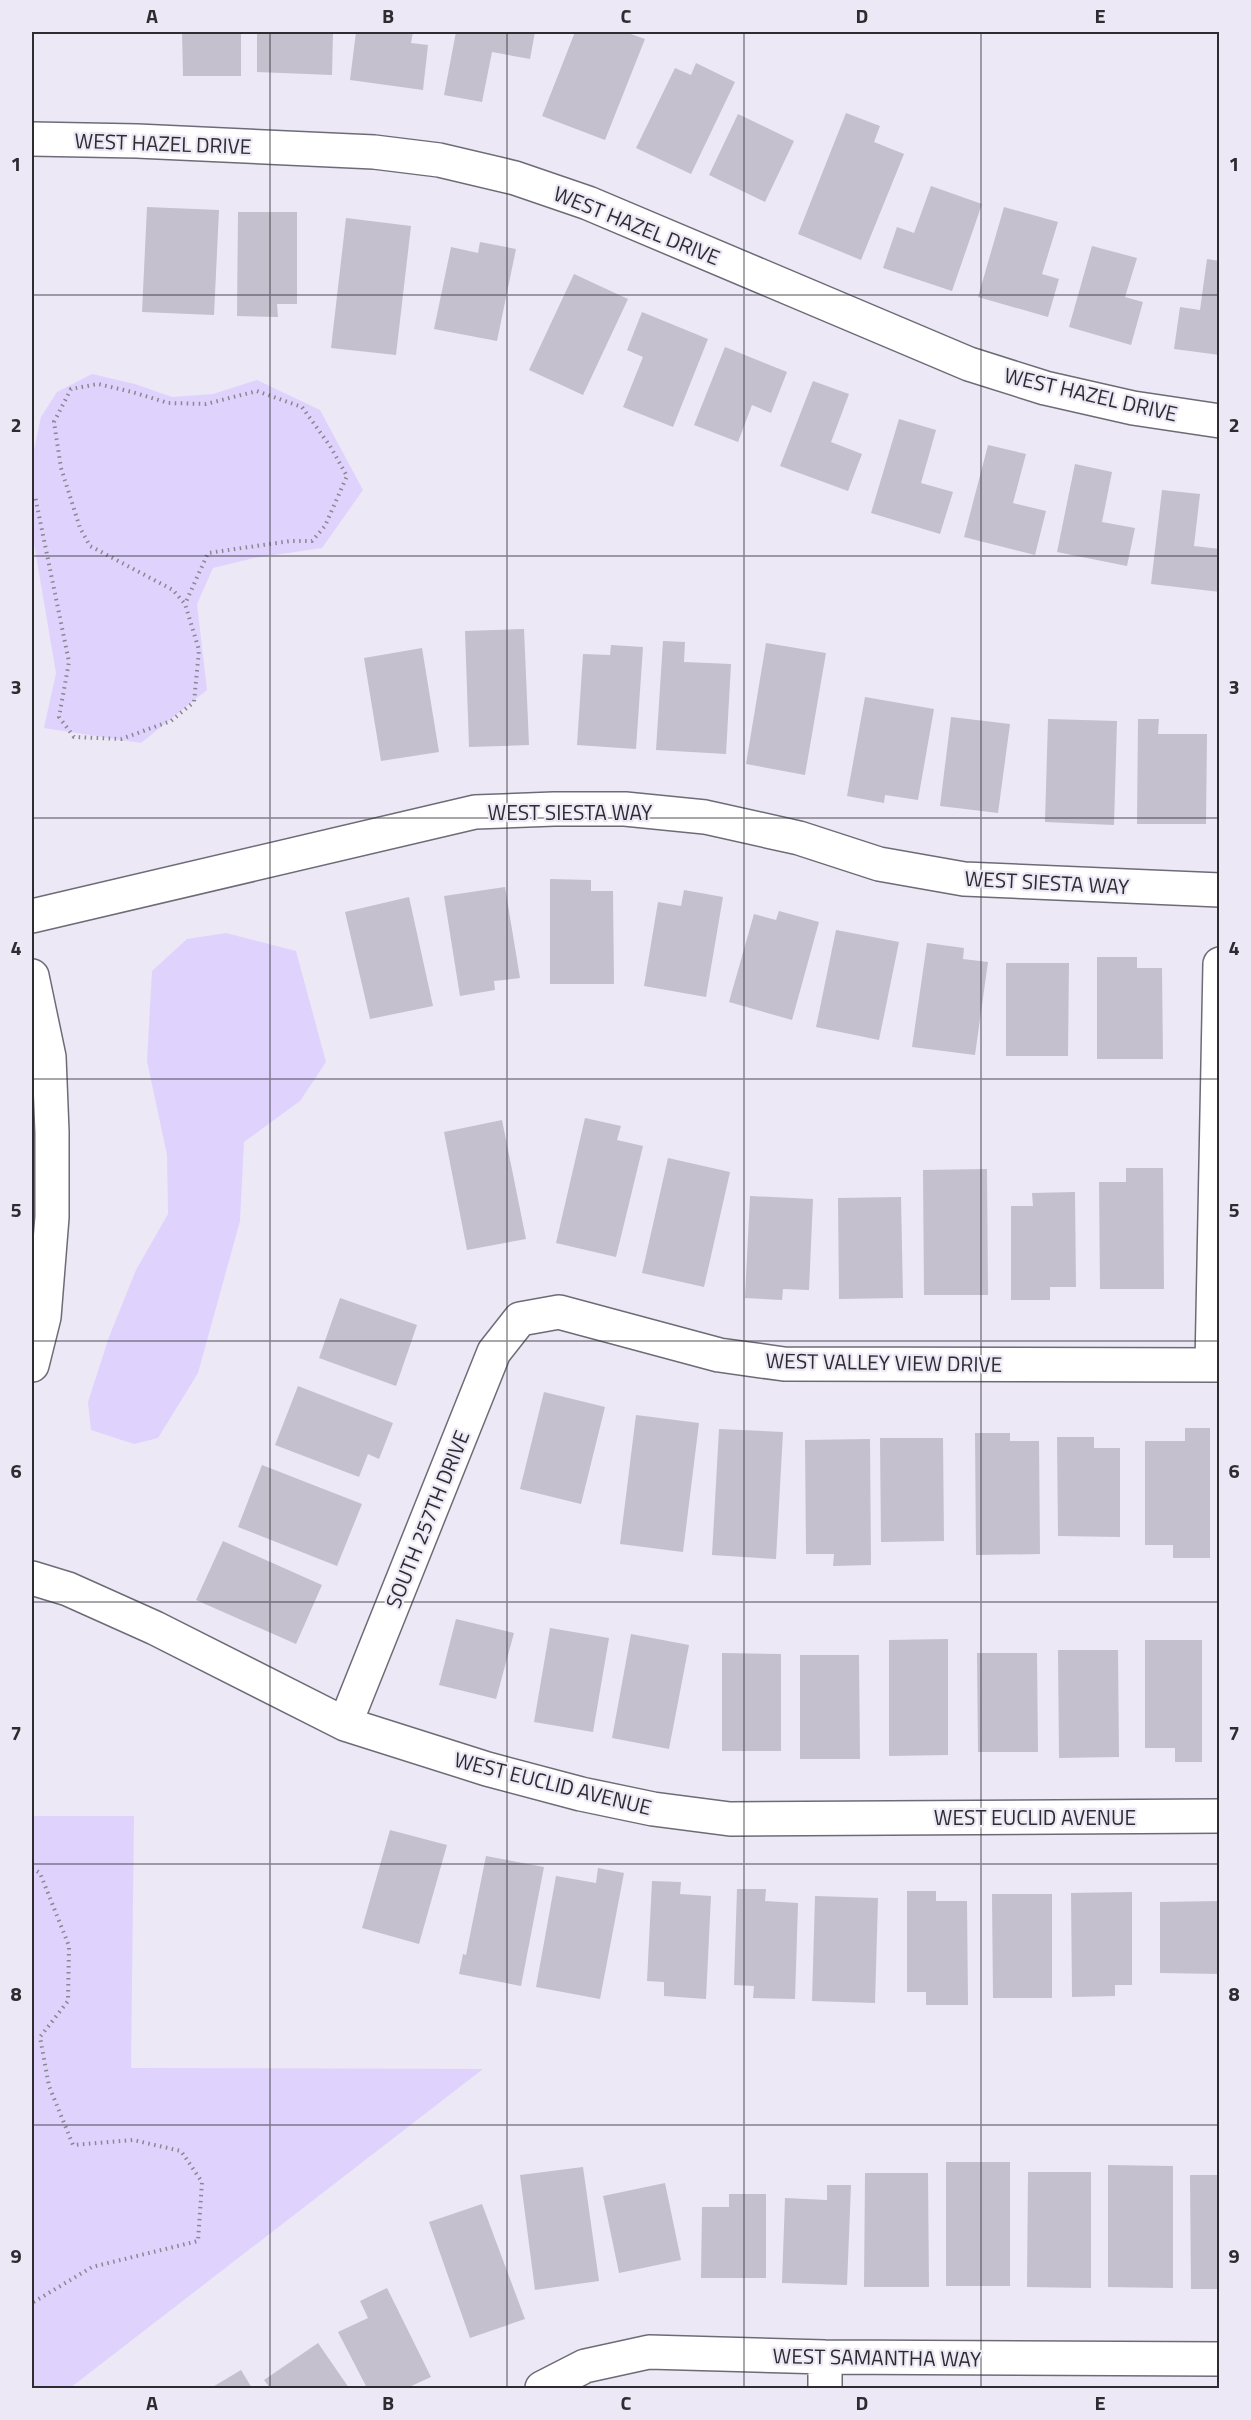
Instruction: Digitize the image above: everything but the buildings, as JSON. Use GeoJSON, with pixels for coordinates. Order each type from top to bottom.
{"type":"FeatureCollection","features":[{"type":"Feature","properties":{"kind":"street","name":"WEST HAZEL DRIVE"},"geometry":{"type":"LineString","coordinates":[[32,139],[137,141],[374,152],[439,160],[515,178],[588,203],[969,364],[1046,388],[1133,408],[1220,421]]}},
{"type":"Feature","properties":{"kind":"street","name":"WEST SIESTA WAY"},"geometry":{"type":"LineString","coordinates":[[32,916],[475,812],[554,809],[625,809],[705,817],[799,838],[879,864],[964,879],[1220,891]]}},
{"type":"Feature","properties":{"kind":"street"},"geometry":{"type":"LineString","coordinates":[[1216,1365],[1220,964]]}},
{"type":"Feature","properties":{"kind":"street"},"geometry":{"type":"LineString","coordinates":[[32,976],[48,1057],[52,1132],[52,1217],[44,1317],[32,1365]]}},
{"type":"Feature","properties":{"kind":"street","name":"WEST VALLEY VIEW DRIVE"},"geometry":{"type":"LineString","coordinates":[[520,1319],[559,1312],[719,1355],[784,1364],[1216,1365]]}},
{"type":"Feature","properties":{"kind":"street","name":"SOUTH 257TH DRIVE"},"geometry":{"type":"LineString","coordinates":[[345,1725],[494,1352],[520,1319]]}},
{"type":"Feature","properties":{"kind":"street","name":"WEST EUCLID AVENUE"},"geometry":{"type":"LineString","coordinates":[[32,1578],[68,1589],[155,1628],[345,1725],[487,1769],[581,1794],[653,1809],[730,1819],[1220,1816]]}},
{"type":"Feature","properties":{"kind":"street","name":"WEST SAMANTHA WAY"},"geometry":{"type":"LineString","coordinates":[[542,2388],[585,2366],[649,2352],[825,2373],[1220,2359]]}},
{"type":"Feature","properties":{"kind":"path"},"geometry":{"type":"LineString","coordinates":[[32,496],[35,496],[69,662],[59,717],[74,737],[121,739],[171,721],[194,702],[199,650],[185,604],[173,590],[90,546],[85,537],[61,468],[54,422],[70,389],[98,384],[168,404],[206,404],[257,392],[302,407],[330,446],[347,476],[325,526],[312,541],[290,541],[208,554],[185,604]]}},
{"type":"Feature","properties":{"kind":"path"},"geometry":{"type":"LineString","coordinates":[[32,1868],[40,1873],[69,1946],[68,2001],[40,2037],[49,2086],[74,2145],[133,2140],[180,2151],[202,2182],[198,2241],[92,2267],[32,2303]]}},
{"type":"Feature","properties":{"kind":"shaded area"},"geometry":{"type":"Polygon","coordinates":[[[92,374],[135,384],[172,397],[213,394],[257,380],[320,410],[363,490],[322,548],[254,558],[213,568],[197,604],[207,690],[141,743],[44,728],[56,673],[32,532],[32,459],[41,417],[57,392],[92,374]]]}},
{"type":"Feature","properties":{"kind":"shaded area"},"geometry":{"type":"Polygon","coordinates":[[[226,933],[296,951],[326,1062],[300,1101],[244,1142],[240,1221],[198,1373],[158,1438],[134,1444],[91,1430],[88,1402],[109,1337],[136,1270],[168,1214],[167,1155],[147,1061],[152,971],[187,939],[226,933]]]}},
{"type":"Feature","properties":{"kind":"shaded area"},"geometry":{"type":"Polygon","coordinates":[[[32,1816],[134,1816],[131,2068],[483,2069],[70,2388],[32,2388],[32,1816]]]}}]}
